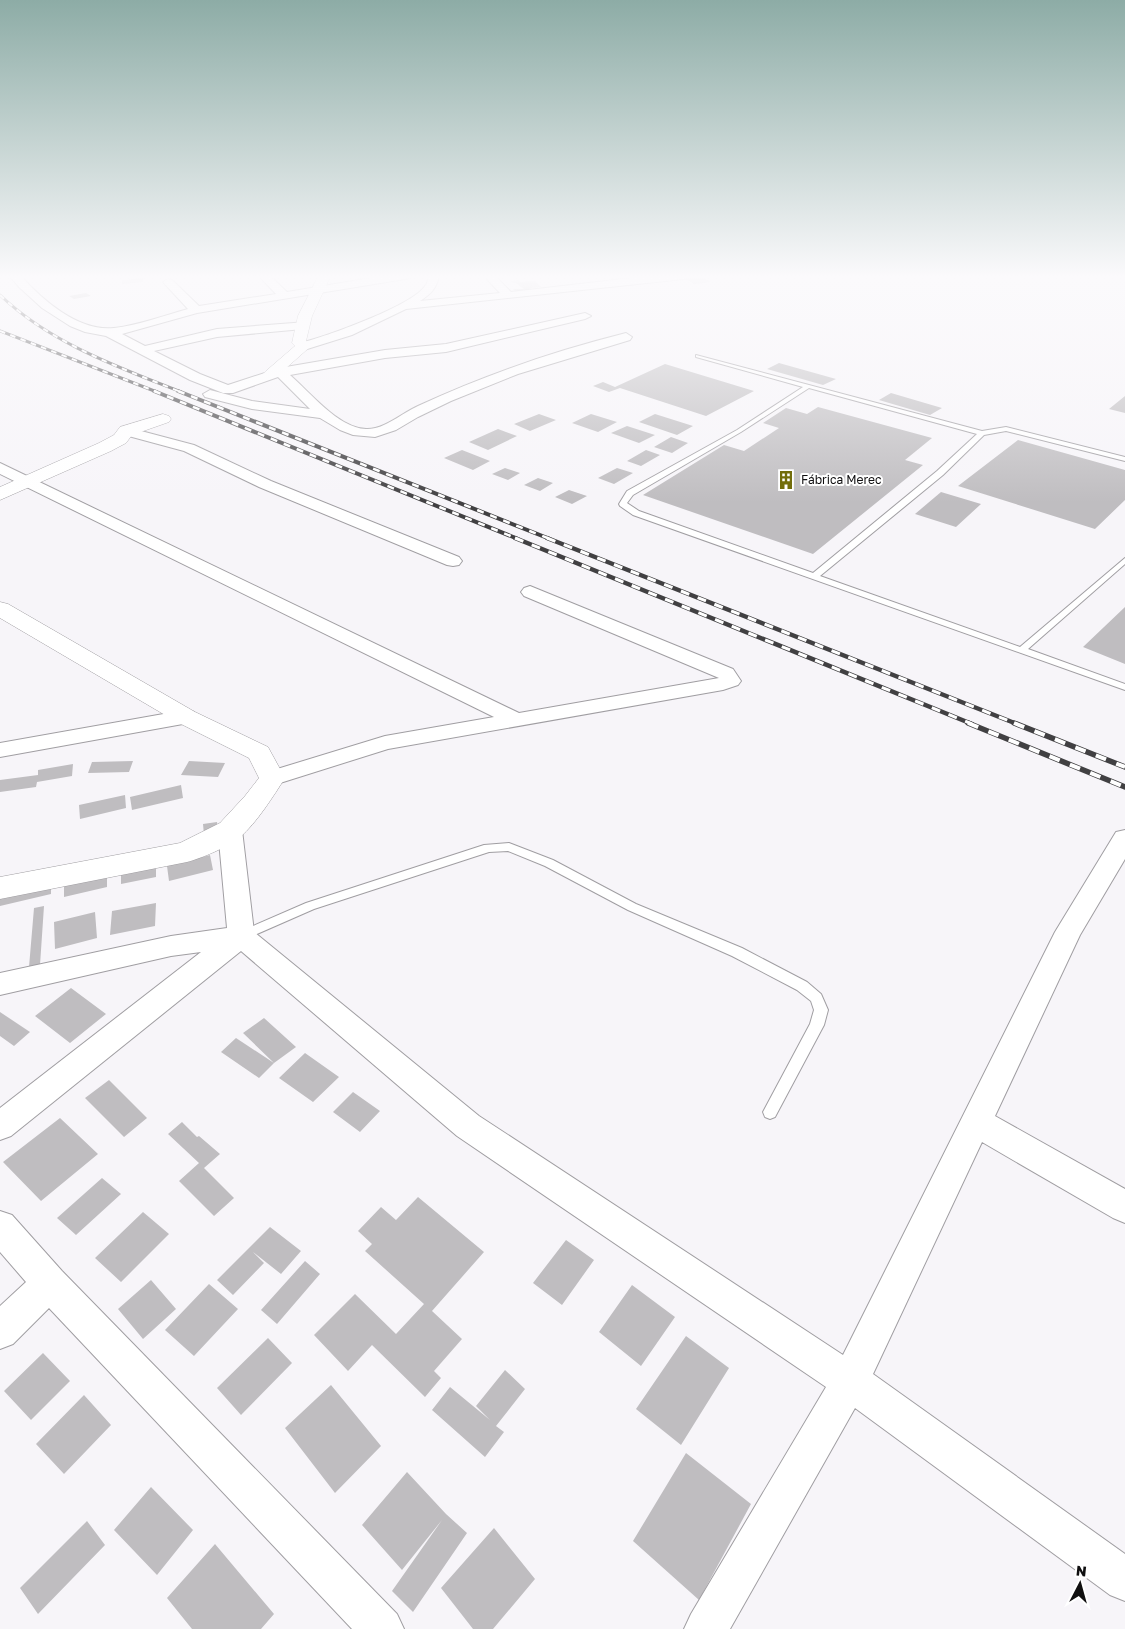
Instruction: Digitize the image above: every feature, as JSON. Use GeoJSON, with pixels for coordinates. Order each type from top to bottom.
{"type":"FeatureCollection","features":[{"type":"Feature","properties":{"kind":"street"},"geometry":{"type":"LineString","coordinates":[[146,351],[195,377],[274,409]]}},
{"type":"Feature","properties":{"kind":"street"},"geometry":{"type":"LineString","coordinates":[[276,373],[299,351]]}},
{"type":"Feature","properties":{"kind":"street"},"geometry":{"type":"LineString","coordinates":[[228,390],[276,373],[384,354],[415,351]]}},
{"type":"Feature","properties":{"kind":"street"},"geometry":{"type":"LineString","coordinates":[[276,373],[299,388],[306,399],[324,414],[358,432],[372,433],[383,431],[418,410],[528,366],[579,351]]}},
{"type":"Feature","properties":{"kind":"street"},"geometry":{"type":"LineString","coordinates":[[195,377],[198,387],[203,391],[242,404],[324,414]]}},
{"type":"Feature","properties":{"kind":"street"},"geometry":{"type":"LineString","coordinates":[[0,494],[105,447],[120,439],[126,431],[163,419]]}},
{"type":"Feature","properties":{"kind":"street"},"geometry":{"type":"LineString","coordinates":[[126,431],[189,448],[265,484],[453,561]]}},
{"type":"Feature","properties":{"kind":"street"},"geometry":{"type":"LineString","coordinates":[[0,468],[516,720]]}},
{"type":"Feature","properties":{"kind":"street"},"geometry":{"type":"LineString","coordinates":[[0,888],[187,852],[230,830],[255,802],[272,778],[385,743],[724,684],[731,680],[726,673],[530,592]]}},
{"type":"Feature","properties":{"kind":"street"},"geometry":{"type":"LineString","coordinates":[[0,609],[186,717],[260,753],[272,778]]}},
{"type":"Feature","properties":{"kind":"street"},"geometry":{"type":"LineString","coordinates":[[0,750],[186,717]]}},
{"type":"Feature","properties":{"kind":"street"},"geometry":{"type":"LineString","coordinates":[[230,830],[241,936],[468,1126],[850,1381],[1125,1580]]}},
{"type":"Feature","properties":{"kind":"street"},"geometry":{"type":"LineString","coordinates":[[706,1629],[850,1381],[1068,932],[1125,838]]}},
{"type":"Feature","properties":{"kind":"street"},"geometry":{"type":"LineString","coordinates":[[0,984],[171,946],[241,936]]}},
{"type":"Feature","properties":{"kind":"street"},"geometry":{"type":"LineString","coordinates":[[0,1126],[241,936]]}},
{"type":"Feature","properties":{"kind":"street"},"geometry":{"type":"LineString","coordinates":[[975,1121],[1125,1207]]}},
{"type":"Feature","properties":{"kind":"street"},"geometry":{"type":"LineString","coordinates":[[0,1227],[50,1283],[382,1629]]}},
{"type":"Feature","properties":{"kind":"street"},"geometry":{"type":"LineString","coordinates":[[0,1331],[50,1283]]}},
{"type":"Feature","properties":{"kind":"lane"},"geometry":{"type":"LineString","coordinates":[[698,356],[982,433],[1006,429],[1125,459]]}},
{"type":"Feature","properties":{"kind":"lane"},"geometry":{"type":"LineString","coordinates":[[807,387],[739,431],[630,493],[623,504],[636,513],[1125,687]]}},
{"type":"Feature","properties":{"kind":"lane"},"geometry":{"type":"LineString","coordinates":[[815,576],[940,474],[982,433]]}},
{"type":"Feature","properties":{"kind":"lane"},"geometry":{"type":"LineString","coordinates":[[1022,650],[1125,560]]}},
{"type":"Feature","properties":{"kind":"lane"},"geometry":{"type":"LineString","coordinates":[[241,936],[310,906],[488,848],[509,847],[549,862],[632,907],[737,952],[802,986],[816,998],[821,1010],[817,1025],[770,1112]]}},
{"type":"Feature","properties":{"kind":"building"},"geometry":{"type":"Polygon","coordinates":[[[779,363],[836,379],[823,385],[767,369],[779,363]]]}},
{"type":"Feature","properties":{"kind":"building"},"geometry":{"type":"Polygon","coordinates":[[[665,364],[754,391],[706,416],[620,388],[609,392],[593,386],[603,382],[615,387],[665,364]]]}},
{"type":"Feature","properties":{"kind":"building"},"geometry":{"type":"Polygon","coordinates":[[[891,393],[942,408],[930,415],[879,400],[891,393]]]}},
{"type":"Feature","properties":{"kind":"building"},"geometry":{"type":"Polygon","coordinates":[[[1125,396],[1125,413],[1109,409],[1125,396]]]}},
{"type":"Feature","properties":{"kind":"building","name":"Fábrica Merec"},"geometry":{"type":"Polygon","coordinates":[[[818,407],[932,438],[905,460],[923,465],[813,554],[643,495],[724,445],[744,451],[779,428],[763,423],[786,408],[807,414],[818,407]]]}},
{"type":"Feature","properties":{"kind":"building"},"geometry":{"type":"Polygon","coordinates":[[[539,414],[556,420],[530,431],[514,424],[539,414]]]}},
{"type":"Feature","properties":{"kind":"building"},"geometry":{"type":"Polygon","coordinates":[[[591,414],[617,422],[598,432],[572,423],[591,414]]]}},
{"type":"Feature","properties":{"kind":"building"},"geometry":{"type":"Polygon","coordinates":[[[655,414],[693,426],[677,435],[639,422],[655,414]]]}},
{"type":"Feature","properties":{"kind":"building"},"geometry":{"type":"Polygon","coordinates":[[[627,426],[655,435],[639,443],[611,433],[627,426]]]}},
{"type":"Feature","properties":{"kind":"building"},"geometry":{"type":"Polygon","coordinates":[[[498,429],[517,436],[488,450],[469,442],[498,429]]]}},
{"type":"Feature","properties":{"kind":"building"},"geometry":{"type":"Polygon","coordinates":[[[671,437],[688,443],[672,453],[654,447],[671,437]]]}},
{"type":"Feature","properties":{"kind":"building"},"geometry":{"type":"Polygon","coordinates":[[[1018,440],[1125,470],[1125,500],[1095,529],[958,486],[1018,440]]]}},
{"type":"Feature","properties":{"kind":"building"},"geometry":{"type":"Polygon","coordinates":[[[462,450],[490,461],[473,470],[444,458],[462,450]]]}},
{"type":"Feature","properties":{"kind":"building"},"geometry":{"type":"Polygon","coordinates":[[[646,450],[660,455],[641,466],[627,461],[646,450]]]}},
{"type":"Feature","properties":{"kind":"building"},"geometry":{"type":"Polygon","coordinates":[[[505,468],[520,473],[508,480],[492,474],[505,468]]]}},
{"type":"Feature","properties":{"kind":"building"},"geometry":{"type":"Polygon","coordinates":[[[617,468],[633,473],[614,484],[598,478],[617,468]]]}},
{"type":"Feature","properties":{"kind":"building"},"geometry":{"type":"Polygon","coordinates":[[[538,478],[553,483],[540,491],[524,485],[538,478]]]}},
{"type":"Feature","properties":{"kind":"building"},"geometry":{"type":"Polygon","coordinates":[[[569,490],[587,496],[572,504],[555,497],[569,490]]]}},
{"type":"Feature","properties":{"kind":"building"},"geometry":{"type":"Polygon","coordinates":[[[941,492],[981,504],[956,527],[915,514],[941,492]]]}},
{"type":"Feature","properties":{"kind":"building"},"geometry":{"type":"Polygon","coordinates":[[[1125,607],[1125,664],[1083,647],[1125,607]]]}},
{"type":"Feature","properties":{"kind":"building"},"geometry":{"type":"Polygon","coordinates":[[[133,761],[129,772],[88,773],[92,762],[133,761]]]}},
{"type":"Feature","properties":{"kind":"building"},"geometry":{"type":"Polygon","coordinates":[[[189,761],[225,763],[218,777],[181,775],[189,761]]]}},
{"type":"Feature","properties":{"kind":"building"},"geometry":{"type":"Polygon","coordinates":[[[73,764],[72,776],[37,782],[36,787],[0,792],[0,780],[38,775],[38,770],[73,764]]]}},
{"type":"Feature","properties":{"kind":"building"},"geometry":{"type":"Polygon","coordinates":[[[181,785],[183,798],[132,810],[130,797],[181,785]]]}},
{"type":"Feature","properties":{"kind":"building"},"geometry":{"type":"Polygon","coordinates":[[[125,795],[126,808],[80,819],[79,805],[125,795]]]}},
{"type":"Feature","properties":{"kind":"building"},"geometry":{"type":"Polygon","coordinates":[[[217,822],[218,832],[204,835],[203,824],[217,822]]]}},
{"type":"Feature","properties":{"kind":"building"},"geometry":{"type":"Polygon","coordinates":[[[210,855],[213,870],[169,881],[167,866],[210,855]]]}},
{"type":"Feature","properties":{"kind":"building"},"geometry":{"type":"Polygon","coordinates":[[[156,868],[156,877],[121,884],[121,875],[156,868]]]}},
{"type":"Feature","properties":{"kind":"building"},"geometry":{"type":"Polygon","coordinates":[[[107,876],[107,887],[64,897],[64,886],[107,876]]]}},
{"type":"Feature","properties":{"kind":"building"},"geometry":{"type":"Polygon","coordinates":[[[51,888],[51,894],[0,906],[0,899],[51,888]]]}},
{"type":"Feature","properties":{"kind":"building"},"geometry":{"type":"Polygon","coordinates":[[[156,903],[155,926],[110,935],[112,911],[156,903]]]}},
{"type":"Feature","properties":{"kind":"building"},"geometry":{"type":"Polygon","coordinates":[[[44,906],[40,965],[29,967],[34,908],[44,906]]]}},
{"type":"Feature","properties":{"kind":"building"},"geometry":{"type":"Polygon","coordinates":[[[95,912],[97,938],[55,949],[54,922],[95,912]]]}},
{"type":"Feature","properties":{"kind":"building"},"geometry":{"type":"Polygon","coordinates":[[[71,988],[106,1014],[70,1043],[35,1016],[71,988]]]}},
{"type":"Feature","properties":{"kind":"building"},"geometry":{"type":"Polygon","coordinates":[[[0,1012],[30,1032],[14,1046],[0,1036],[0,1012]]]}},
{"type":"Feature","properties":{"kind":"building"},"geometry":{"type":"Polygon","coordinates":[[[264,1018],[296,1047],[274,1063],[243,1033],[264,1018]]]}},
{"type":"Feature","properties":{"kind":"building"},"geometry":{"type":"Polygon","coordinates":[[[236,1038],[274,1063],[259,1078],[221,1052],[236,1038]]]}},
{"type":"Feature","properties":{"kind":"building"},"geometry":{"type":"Polygon","coordinates":[[[305,1053],[339,1077],[313,1102],[279,1078],[305,1053]]]}},
{"type":"Feature","properties":{"kind":"building"},"geometry":{"type":"Polygon","coordinates":[[[109,1080],[147,1118],[124,1137],[85,1098],[109,1080]]]}},
{"type":"Feature","properties":{"kind":"building"},"geometry":{"type":"Polygon","coordinates":[[[353,1092],[380,1111],[360,1132],[333,1112],[353,1092]]]}},
{"type":"Feature","properties":{"kind":"building"},"geometry":{"type":"Polygon","coordinates":[[[60,1118],[98,1154],[41,1201],[3,1162],[60,1118]]]}},
{"type":"Feature","properties":{"kind":"building"},"geometry":{"type":"Polygon","coordinates":[[[182,1122],[197,1137],[199,1136],[220,1154],[204,1168],[234,1198],[214,1216],[179,1181],[199,1163],[168,1134],[182,1122]]]}},
{"type":"Feature","properties":{"kind":"building"},"geometry":{"type":"Polygon","coordinates":[[[102,1178],[121,1194],[76,1235],[57,1218],[102,1178]]]}},
{"type":"Feature","properties":{"kind":"building"},"geometry":{"type":"Polygon","coordinates":[[[418,1197],[484,1252],[432,1311],[462,1339],[434,1371],[441,1378],[425,1397],[372,1345],[348,1371],[314,1335],[355,1294],[396,1334],[424,1304],[365,1251],[372,1244],[358,1231],[381,1207],[396,1220],[418,1197]]]}},
{"type":"Feature","properties":{"kind":"building"},"geometry":{"type":"Polygon","coordinates":[[[143,1212],[169,1234],[121,1282],[95,1258],[143,1212]]]}},
{"type":"Feature","properties":{"kind":"building"},"geometry":{"type":"Polygon","coordinates":[[[270,1227],[301,1251],[281,1274],[253,1252],[264,1263],[233,1295],[217,1280],[270,1227]]]}},
{"type":"Feature","properties":{"kind":"building"},"geometry":{"type":"Polygon","coordinates":[[[566,1240],[594,1260],[562,1305],[533,1283],[566,1240]]]}},
{"type":"Feature","properties":{"kind":"building"},"geometry":{"type":"Polygon","coordinates":[[[305,1261],[320,1274],[277,1324],[261,1310],[305,1261]]]}},
{"type":"Feature","properties":{"kind":"building"},"geometry":{"type":"Polygon","coordinates":[[[151,1280],[176,1309],[143,1339],[118,1309],[151,1280]]]}},
{"type":"Feature","properties":{"kind":"building"},"geometry":{"type":"Polygon","coordinates":[[[209,1284],[238,1309],[194,1356],[165,1330],[209,1284]]]}},
{"type":"Feature","properties":{"kind":"building"},"geometry":{"type":"Polygon","coordinates":[[[632,1285],[675,1317],[641,1366],[599,1332],[632,1285]]]}},
{"type":"Feature","properties":{"kind":"building"},"geometry":{"type":"Polygon","coordinates":[[[686,1336],[729,1368],[681,1445],[636,1409],[686,1336]]]}},
{"type":"Feature","properties":{"kind":"building"},"geometry":{"type":"Polygon","coordinates":[[[268,1338],[292,1363],[241,1415],[217,1388],[268,1338]]]}},
{"type":"Feature","properties":{"kind":"building"},"geometry":{"type":"Polygon","coordinates":[[[43,1353],[70,1381],[31,1420],[4,1391],[43,1353]]]}},
{"type":"Feature","properties":{"kind":"building"},"geometry":{"type":"Polygon","coordinates":[[[505,1370],[525,1389],[496,1426],[504,1432],[485,1457],[432,1410],[450,1387],[490,1420],[476,1406],[505,1370]]]}},
{"type":"Feature","properties":{"kind":"building"},"geometry":{"type":"Polygon","coordinates":[[[331,1385],[381,1446],[335,1493],[285,1428],[331,1385]]]}},
{"type":"Feature","properties":{"kind":"building"},"geometry":{"type":"Polygon","coordinates":[[[84,1395],[111,1425],[64,1474],[36,1444],[84,1395]]]}},
{"type":"Feature","properties":{"kind":"building"},"geometry":{"type":"Polygon","coordinates":[[[686,1453],[751,1504],[699,1600],[633,1541],[686,1453]]]}},
{"type":"Feature","properties":{"kind":"building"},"geometry":{"type":"Polygon","coordinates":[[[407,1472],[446,1514],[467,1533],[413,1612],[392,1591],[442,1520],[402,1570],[362,1525],[407,1472]]]}},
{"type":"Feature","properties":{"kind":"building"},"geometry":{"type":"Polygon","coordinates":[[[151,1487],[193,1530],[157,1575],[114,1530],[151,1487]]]}},
{"type":"Feature","properties":{"kind":"building"},"geometry":{"type":"Polygon","coordinates":[[[87,1521],[105,1545],[38,1614],[20,1588],[87,1521]]]}},
{"type":"Feature","properties":{"kind":"building"},"geometry":{"type":"Polygon","coordinates":[[[494,1528],[535,1579],[493,1629],[473,1629],[441,1588],[494,1528]]]}},
{"type":"Feature","properties":{"kind":"building"},"geometry":{"type":"Polygon","coordinates":[[[215,1544],[274,1614],[261,1629],[192,1629],[167,1598],[215,1544]]]}},
{"type":"Feature","properties":{"kind":"railway"},"geometry":{"type":"LineString","coordinates":[[52,351],[157,392]]}},
{"type":"Feature","properties":{"kind":"railway"},"geometry":{"type":"LineString","coordinates":[[84,351],[181,392]]}},
{"type":"Feature","properties":{"kind":"railway"},"geometry":{"type":"LineString","coordinates":[[154,391],[518,539]]}},
{"type":"Feature","properties":{"kind":"railway"},"geometry":{"type":"LineString","coordinates":[[178,391],[550,539]]}},
{"type":"Feature","properties":{"kind":"railway"},"geometry":{"type":"LineString","coordinates":[[515,538],[972,724]]}},
{"type":"Feature","properties":{"kind":"railway"},"geometry":{"type":"LineString","coordinates":[[547,538],[1017,724]]}},
{"type":"Feature","properties":{"kind":"railway"},"geometry":{"type":"LineString","coordinates":[[968,723],[1125,787]]}},
{"type":"Feature","properties":{"kind":"railway"},"geometry":{"type":"LineString","coordinates":[[1014,723],[1125,767]]}},
{"type":"Feature","properties":{"kind":"place","name":"Fábrica Merec"},"geometry":{"type":"Point","coordinates":[786,480]}}]}
